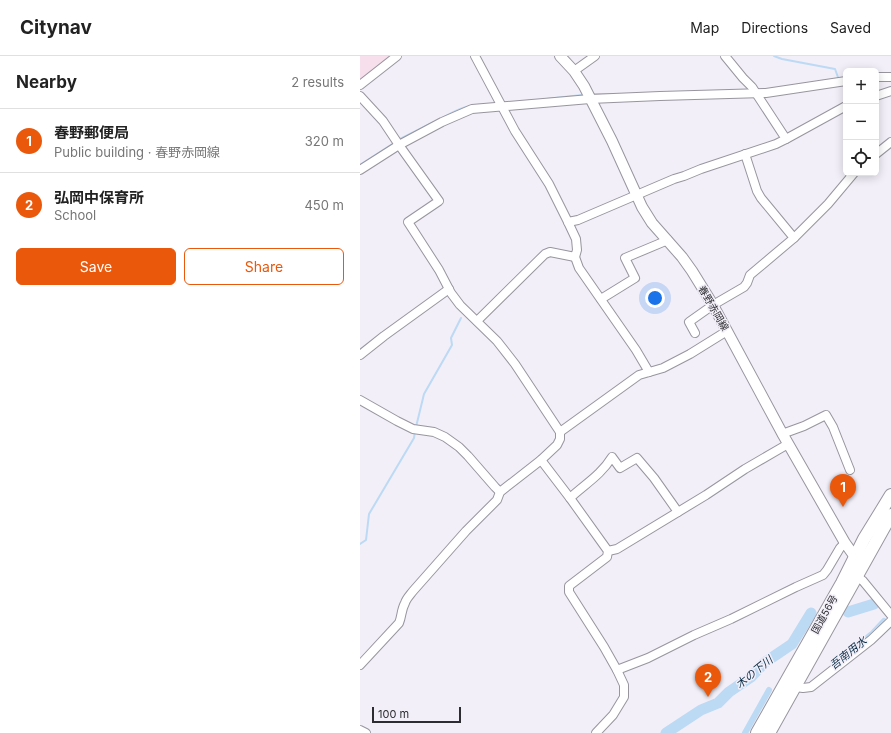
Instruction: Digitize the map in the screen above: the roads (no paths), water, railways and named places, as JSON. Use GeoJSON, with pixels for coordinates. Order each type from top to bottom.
{"type":"FeatureCollection","features":[{"type":"Feature","properties":{"kind":"highway","name":"国道56号"},"geometry":{"type":"LineString","coordinates":[[769,733],[796,687],[891,495]]}},
{"type":"Feature","properties":{"kind":"highway","name":"国道56号"},"geometry":{"type":"LineString","coordinates":[[859,560],[891,515]]}},
{"type":"Feature","properties":{"kind":"highway","name":"国道56号"},"geometry":{"type":"LineString","coordinates":[[757,733],[842,583],[852,573]]}},
{"type":"Feature","properties":{"kind":"main road","name":"春野赤岡線"},"geometry":{"type":"LineString","coordinates":[[560,56],[574,71],[584,86],[642,207],[652,223],[682,257],[713,305],[782,434],[845,542],[859,560]]}},
{"type":"Feature","properties":{"kind":"street"},"geometry":{"type":"LineString","coordinates":[[360,85],[397,56]]}},
{"type":"Feature","properties":{"kind":"street"},"geometry":{"type":"LineString","coordinates":[[475,56],[515,131],[549,184],[568,222],[576,239],[577,250],[575,257],[579,268],[636,350],[649,372]]}},
{"type":"Feature","properties":{"kind":"street"},"geometry":{"type":"LineString","coordinates":[[574,71],[595,56]]}},
{"type":"Feature","properties":{"kind":"street"},"geometry":{"type":"LineString","coordinates":[[725,56],[743,78],[752,86],[786,139]]}},
{"type":"Feature","properties":{"kind":"street"},"geometry":{"type":"LineString","coordinates":[[879,77],[891,77]]}},
{"type":"Feature","properties":{"kind":"street"},"geometry":{"type":"LineString","coordinates":[[360,170],[399,145],[442,122],[472,109],[590,99],[766,93],[843,82]]}},
{"type":"Feature","properties":{"kind":"street"},"geometry":{"type":"LineString","coordinates":[[879,95],[891,90]]}},
{"type":"Feature","properties":{"kind":"street"},"geometry":{"type":"LineString","coordinates":[[360,96],[383,120],[439,201],[408,222],[439,270],[451,293],[460,305],[497,341],[515,364],[560,432],[560,438],[557,445],[541,460],[500,492],[497,500],[466,531],[412,591],[405,602],[402,617],[398,623],[360,665]]}},
{"type":"Feature","properties":{"kind":"street"},"geometry":{"type":"LineString","coordinates":[[568,222],[578,220],[674,179],[776,144],[843,108]]}},
{"type":"Feature","properties":{"kind":"street"},"geometry":{"type":"LineString","coordinates":[[879,152],[891,142]]}},
{"type":"Feature","properties":{"kind":"street"},"geometry":{"type":"LineString","coordinates":[[745,154],[760,198],[794,238]]}},
{"type":"Feature","properties":{"kind":"street"},"geometry":{"type":"LineString","coordinates":[[695,333],[689,322],[713,305],[744,287],[750,275],[794,238],[816,217],[851,176]]}},
{"type":"Feature","properties":{"kind":"street"},"geometry":{"type":"LineString","coordinates":[[601,299],[635,278],[625,258],[668,240]]}},
{"type":"Feature","properties":{"kind":"street"},"geometry":{"type":"LineString","coordinates":[[477,321],[545,254],[550,252],[575,257]]}},
{"type":"Feature","properties":{"kind":"street"},"geometry":{"type":"LineString","coordinates":[[360,355],[449,288]]}},
{"type":"Feature","properties":{"kind":"street"},"geometry":{"type":"LineString","coordinates":[[560,432],[639,375],[663,368],[690,354],[727,331]]}},
{"type":"Feature","properties":{"kind":"street"},"geometry":{"type":"LineString","coordinates":[[360,400],[397,422],[415,430],[434,432],[445,437],[459,447],[500,492]]}},
{"type":"Feature","properties":{"kind":"street"},"geometry":{"type":"LineString","coordinates":[[782,434],[804,426],[826,415],[833,427],[850,470]]}},
{"type":"Feature","properties":{"kind":"street"},"geometry":{"type":"LineString","coordinates":[[608,551],[617,549],[788,444]]}},
{"type":"Feature","properties":{"kind":"street"},"geometry":{"type":"LineString","coordinates":[[570,498],[607,466],[612,456],[620,468],[637,458],[654,478],[678,512]]}},
{"type":"Feature","properties":{"kind":"street"},"geometry":{"type":"LineString","coordinates":[[541,460],[608,551]]}},
{"type":"Feature","properties":{"kind":"street"},"geometry":{"type":"LineString","coordinates":[[617,670],[648,658],[823,575],[845,542]]}},
{"type":"Feature","properties":{"kind":"street"},"geometry":{"type":"LineString","coordinates":[[596,733],[613,715],[624,697],[624,686],[604,647],[569,592],[569,586],[607,556],[608,551]]}},
{"type":"Feature","properties":{"kind":"street"},"geometry":{"type":"LineString","coordinates":[[852,573],[863,581],[891,615]]}},
{"type":"Feature","properties":{"kind":"street"},"geometry":{"type":"LineString","coordinates":[[796,687],[811,687],[871,640],[891,621]]}},
{"type":"Feature","properties":{"kind":"street"},"geometry":{"type":"LineString","coordinates":[[360,730],[366,733]]}},
{"type":"Feature","properties":{"kind":"waterway"},"geometry":{"type":"LineString","coordinates":[[774,56],[782,59],[835,69],[839,80]]}},
{"type":"Feature","properties":{"kind":"waterway"},"geometry":{"type":"LineString","coordinates":[[592,94],[616,94]]}},
{"type":"Feature","properties":{"kind":"waterway"},"geometry":{"type":"LineString","coordinates":[[546,99],[582,95]]}},
{"type":"Feature","properties":{"kind":"waterway"},"geometry":{"type":"LineString","coordinates":[[442,118],[452,112],[471,106]]}},
{"type":"Feature","properties":{"kind":"waterway"},"geometry":{"type":"LineString","coordinates":[[400,139],[434,122]]}},
{"type":"Feature","properties":{"kind":"waterway"},"geometry":{"type":"LineString","coordinates":[[360,165],[394,143]]}},
{"type":"Feature","properties":{"kind":"waterway"},"geometry":{"type":"LineString","coordinates":[[416,427],[424,394],[452,345],[451,338],[461,318]]}},
{"type":"Feature","properties":{"kind":"waterway"},"geometry":{"type":"LineString","coordinates":[[360,544],[366,540],[369,514],[414,438],[415,431]]}},
{"type":"Feature","properties":{"kind":"waterway","name":"木の下川"},"geometry":{"type":"LineString","coordinates":[[848,612],[874,604]]}},
{"type":"Feature","properties":{"kind":"waterway","name":"木の下川"},"geometry":{"type":"LineString","coordinates":[[666,733],[701,710],[718,703],[729,692],[751,677],[764,663],[792,644],[811,613]]}},
{"type":"Feature","properties":{"kind":"waterway","name":"吾南用水"},"geometry":{"type":"LineString","coordinates":[[853,649],[873,633],[884,621]]}},
{"type":"Feature","properties":{"kind":"waterway","name":"吾南用水"},"geometry":{"type":"LineString","coordinates":[[745,733],[769,690]]}},
{"type":"Feature","properties":{"kind":"place","name":"春野郵便局"},"geometry":{"type":"Point","coordinates":[843,507]}},
{"type":"Feature","properties":{"kind":"place","name":"弘岡中保育所"},"geometry":{"type":"Point","coordinates":[708,697]}}]}
